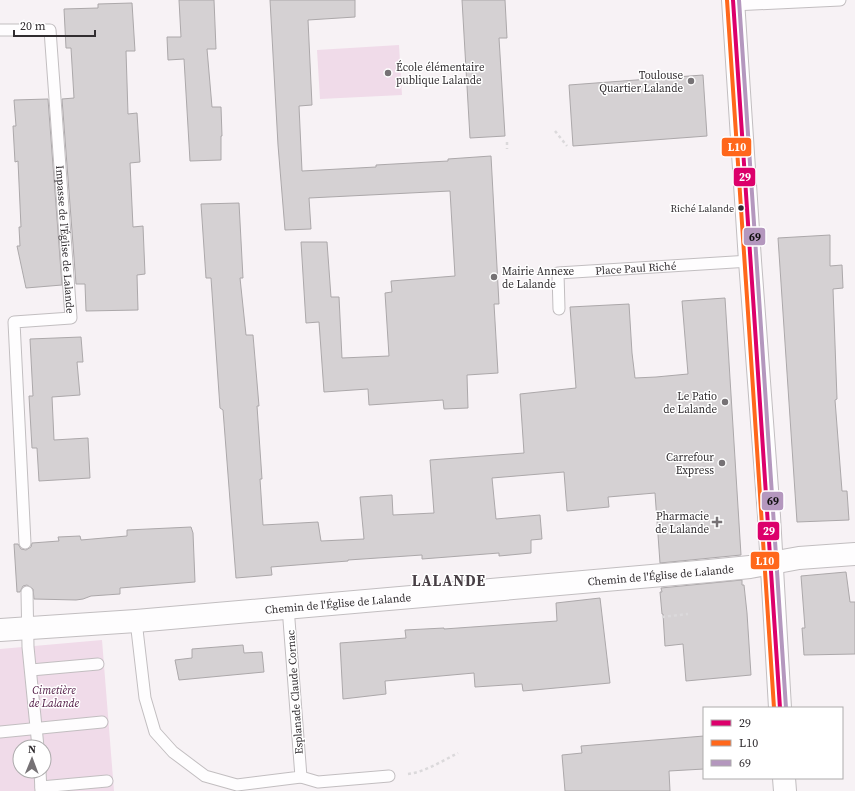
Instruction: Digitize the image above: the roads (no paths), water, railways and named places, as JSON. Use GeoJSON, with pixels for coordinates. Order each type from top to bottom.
{"type":"FeatureCollection","features":[{"type":"Feature","properties":{"kind":"street"},"geometry":{"type":"LineString","coordinates":[[733,2],[772,562],[780,707]]}},
{"type":"Feature","properties":{"kind":"street","name":"Chemin de l'Église de Lalande"},"geometry":{"type":"LineString","coordinates":[[0,630],[136,621],[709,571],[750,567],[799,558],[855,554]]}},
{"type":"Feature","properties":{"kind":"street"},"geometry":{"type":"LineString","coordinates":[[784,779],[785,791]]}},
{"type":"Feature","properties":{"kind":"lane"},"geometry":{"type":"LineString","coordinates":[[733,2],[840,0]]}},
{"type":"Feature","properties":{"kind":"lane","name":"Impasse de l'Église de Lalande"},"geometry":{"type":"LineString","coordinates":[[0,30],[50,30],[70,318],[14,322],[25,543]]}},
{"type":"Feature","properties":{"kind":"lane","name":"Place Paul Riché"},"geometry":{"type":"LineString","coordinates":[[559,309],[558,273],[750,261]]}},
{"type":"Feature","properties":{"kind":"lane"},"geometry":{"type":"LineString","coordinates":[[27,592],[27,628],[38,739]]}},
{"type":"Feature","properties":{"kind":"lane","name":"Esplanade Claude Cornac"},"geometry":{"type":"LineString","coordinates":[[288,607],[301,777]]}},
{"type":"Feature","properties":{"kind":"lane"},"geometry":{"type":"LineString","coordinates":[[136,621],[144,698],[155,732],[173,752],[205,776],[237,785],[301,777],[318,782],[389,776]]}},
{"type":"Feature","properties":{"kind":"lane"},"geometry":{"type":"LineString","coordinates":[[31,670],[98,664]]}},
{"type":"Feature","properties":{"kind":"lane"},"geometry":{"type":"LineString","coordinates":[[0,732],[102,722]]}},
{"type":"Feature","properties":{"kind":"lane"},"geometry":{"type":"LineString","coordinates":[[40,779],[41,789],[107,781]]}},
{"type":"Feature","properties":{"kind":"place","name":"École élémentaire publique Lalande"},"geometry":{"type":"Point","coordinates":[388,73]}},
{"type":"Feature","properties":{"kind":"place","name":"Toulouse Quartier Lalande"},"geometry":{"type":"Point","coordinates":[691,81]}},
{"type":"Feature","properties":{"kind":"place","name":"Riché Lalande"},"geometry":{"type":"Point","coordinates":[741,208]}},
{"type":"Feature","properties":{"kind":"place","name":"Mairie Annexe de Lalande"},"geometry":{"type":"Point","coordinates":[494,277]}},
{"type":"Feature","properties":{"kind":"place","name":"Le Patio de Lalande"},"geometry":{"type":"Point","coordinates":[725,402]}},
{"type":"Feature","properties":{"kind":"place","name":"Carrefour Express"},"geometry":{"type":"Point","coordinates":[722,463]}},
{"type":"Feature","properties":{"kind":"place","name":"Pharmacie de Lalande"},"geometry":{"type":"Point","coordinates":[717,522]}},
{"type":"Feature","properties":{"kind":"district","name":"LALANDE"},"geometry":{"type":"Point","coordinates":[449,580]}},
{"type":"Feature","properties":{"kind":"park label","name":"Cimetière de Lalande"},"geometry":{"type":"Point","coordinates":[54,696]}}]}
